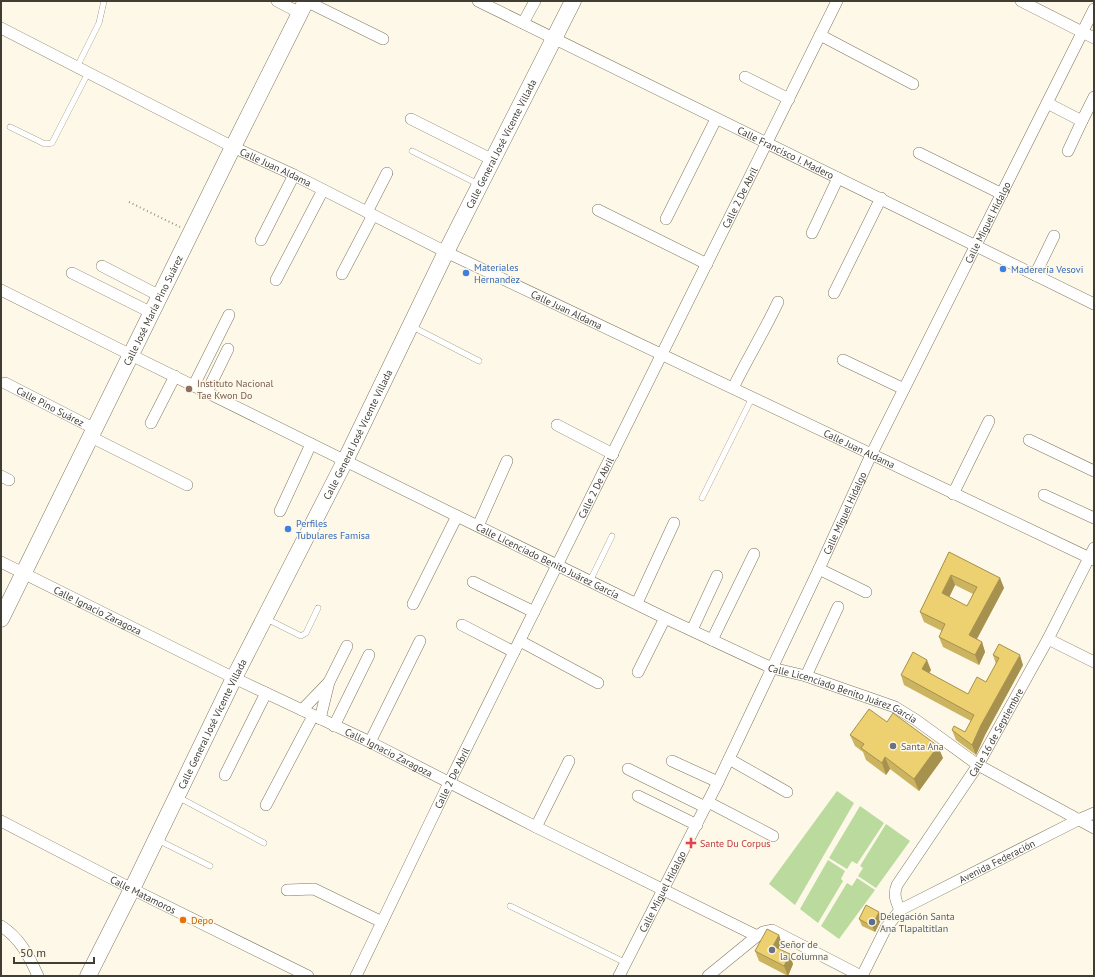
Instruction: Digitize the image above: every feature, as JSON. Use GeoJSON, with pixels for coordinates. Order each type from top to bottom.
{"type":"FeatureCollection","features":[{"type":"Feature","properties":{"kind":"main road","name":"Calle General José Vicente Villada"},"geometry":{"type":"LineString","coordinates":[[88,976],[132,889],[234,678],[345,461],[446,252],[573,1]]}},
{"type":"Feature","properties":{"kind":"main road","name":"Calle José María Pino Suárez"},"geometry":{"type":"LineString","coordinates":[[1,619],[232,147],[304,5]]}},
{"type":"Feature","properties":{"kind":"street"},"geometry":{"type":"LineString","coordinates":[[277,1],[304,5],[382,39]]}},
{"type":"Feature","properties":{"kind":"street","name":"Calle Francisco I. Madero"},"geometry":{"type":"LineString","coordinates":[[478,1],[766,144],[881,198],[1094,304]]}},
{"type":"Feature","properties":{"kind":"street"},"geometry":{"type":"LineString","coordinates":[[523,23],[535,1]]}},
{"type":"Feature","properties":{"kind":"street","name":"Calle 2 De Abril"},"geometry":{"type":"LineString","coordinates":[[356,976],[557,564],[838,1]]}},
{"type":"Feature","properties":{"kind":"street"},"geometry":{"type":"LineString","coordinates":[[1021,1],[1094,38]]}},
{"type":"Feature","properties":{"kind":"street","name":"Calle Miguel Hidalgo"},"geometry":{"type":"LineString","coordinates":[[619,976],[707,805],[819,569],[871,455],[1094,9]]}},
{"type":"Feature","properties":{"kind":"street","name":"Calle Juan Aldama"},"geometry":{"type":"LineString","coordinates":[[1,28],[232,147],[294,175],[446,252],[663,354],[953,494],[1092,555]]}},
{"type":"Feature","properties":{"kind":"street"},"geometry":{"type":"LineString","coordinates":[[820,35],[913,84]]}},
{"type":"Feature","properties":{"kind":"street"},"geometry":{"type":"LineString","coordinates":[[746,77],[789,99]]}},
{"type":"Feature","properties":{"kind":"street"},"geometry":{"type":"LineString","coordinates":[[1068,151],[1094,97]]}},
{"type":"Feature","properties":{"kind":"street"},"geometry":{"type":"LineString","coordinates":[[1047,103],[1082,121]]}},
{"type":"Feature","properties":{"kind":"street"},"geometry":{"type":"LineString","coordinates":[[411,119],[493,160]]}},
{"type":"Feature","properties":{"kind":"street"},"geometry":{"type":"LineString","coordinates":[[666,219],[716,119]]}},
{"type":"Feature","properties":{"kind":"street"},"geometry":{"type":"LineString","coordinates":[[919,153],[1002,194]]}},
{"type":"Feature","properties":{"kind":"street"},"geometry":{"type":"LineString","coordinates":[[342,274],[387,173]]}},
{"type":"Feature","properties":{"kind":"street"},"geometry":{"type":"LineString","coordinates":[[261,240],[294,175]]}},
{"type":"Feature","properties":{"kind":"street"},"geometry":{"type":"LineString","coordinates":[[812,233],[838,178]]}},
{"type":"Feature","properties":{"kind":"street"},"geometry":{"type":"LineString","coordinates":[[276,280],[323,190]]}},
{"type":"Feature","properties":{"kind":"street"},"geometry":{"type":"LineString","coordinates":[[834,293],[881,198]]}},
{"type":"Feature","properties":{"kind":"street"},"geometry":{"type":"LineString","coordinates":[[598,210],[707,264]]}},
{"type":"Feature","properties":{"kind":"street"},"geometry":{"type":"LineString","coordinates":[[1035,275],[1054,236]]}},
{"type":"Feature","properties":{"kind":"street"},"geometry":{"type":"LineString","coordinates":[[102,266],[160,296]]}},
{"type":"Feature","properties":{"kind":"street"},"geometry":{"type":"LineString","coordinates":[[72,273],[152,313]]}},
{"type":"Feature","properties":{"kind":"street","name":"Calle Licenciado Benito Juárez García"},"geometry":{"type":"LineString","coordinates":[[2,294],[194,385],[665,618],[772,668],[806,676],[895,708],[916,720],[978,765],[1094,828]]}},
{"type":"Feature","properties":{"kind":"street"},"geometry":{"type":"LineString","coordinates":[[733,388],[751,351],[766,329],[778,302]]}},
{"type":"Feature","properties":{"kind":"street"},"geometry":{"type":"LineString","coordinates":[[194,385],[229,315]]}},
{"type":"Feature","properties":{"kind":"street"},"geometry":{"type":"LineString","coordinates":[[207,392],[228,349]]}},
{"type":"Feature","properties":{"kind":"street"},"geometry":{"type":"LineString","coordinates":[[843,360],[904,389]]}},
{"type":"Feature","properties":{"kind":"street"},"geometry":{"type":"LineString","coordinates":[[152,423],[175,376]]}},
{"type":"Feature","properties":{"kind":"street","name":"Calle Pino Suárez"},"geometry":{"type":"LineString","coordinates":[[5,383],[187,485]]}},
{"type":"Feature","properties":{"kind":"street"},"geometry":{"type":"LineString","coordinates":[[953,494],[989,421]]}},
{"type":"Feature","properties":{"kind":"street"},"geometry":{"type":"LineString","coordinates":[[557,425],[613,454]]}},
{"type":"Feature","properties":{"kind":"street"},"geometry":{"type":"LineString","coordinates":[[1029,440],[1094,471]]}},
{"type":"Feature","properties":{"kind":"street"},"geometry":{"type":"LineString","coordinates":[[280,511],[311,444]]}},
{"type":"Feature","properties":{"kind":"street"},"geometry":{"type":"LineString","coordinates":[[478,526],[507,461]]}},
{"type":"Feature","properties":{"kind":"street"},"geometry":{"type":"LineString","coordinates":[[1044,495],[1094,518]]}},
{"type":"Feature","properties":{"kind":"street"},"geometry":{"type":"LineString","coordinates":[[413,604],[457,516]]}},
{"type":"Feature","properties":{"kind":"street"},"geometry":{"type":"LineString","coordinates":[[637,603],[674,523]]}},
{"type":"Feature","properties":{"kind":"street"},"geometry":{"type":"LineString","coordinates":[[712,640],[754,554]]}},
{"type":"Feature","properties":{"kind":"street","name":"Calle 16 de Septiembre"},"geometry":{"type":"LineString","coordinates":[[900,910],[894,891],[897,885],[978,765],[1048,639],[1092,555]]}},
{"type":"Feature","properties":{"kind":"street","name":"Calle Ignacio Zaragoza"},"geometry":{"type":"LineString","coordinates":[[1,562],[234,678],[370,742],[536,827],[757,936]]}},
{"type":"Feature","properties":{"kind":"street"},"geometry":{"type":"LineString","coordinates":[[819,569],[866,592]]}},
{"type":"Feature","properties":{"kind":"street"},"geometry":{"type":"LineString","coordinates":[[692,630],[717,576]]}},
{"type":"Feature","properties":{"kind":"street"},"geometry":{"type":"LineString","coordinates":[[472,582],[534,612]]}},
{"type":"Feature","properties":{"kind":"street"},"geometry":{"type":"LineString","coordinates":[[806,676],[838,607]]}},
{"type":"Feature","properties":{"kind":"street"},"geometry":{"type":"LineString","coordinates":[[638,672],[665,618]]}},
{"type":"Feature","properties":{"kind":"street"},"geometry":{"type":"LineString","coordinates":[[462,625],[514,652]]}},
{"type":"Feature","properties":{"kind":"street"},"geometry":{"type":"LineString","coordinates":[[1048,639],[1094,662]]}},
{"type":"Feature","properties":{"kind":"street"},"geometry":{"type":"LineString","coordinates":[[370,742],[420,641]]}},
{"type":"Feature","properties":{"kind":"street"},"geometry":{"type":"LineString","coordinates":[[520,641],[598,683]]}},
{"type":"Feature","properties":{"kind":"street"},"geometry":{"type":"LineString","coordinates":[[266,805],[316,717],[329,682],[347,646]]}},
{"type":"Feature","properties":{"kind":"street"},"geometry":{"type":"LineString","coordinates":[[334,726],[369,655]]}},
{"type":"Feature","properties":{"kind":"street"},"geometry":{"type":"LineString","coordinates":[[302,710],[329,682]]}},
{"type":"Feature","properties":{"kind":"street"},"geometry":{"type":"LineString","coordinates":[[225,775],[266,693]]}},
{"type":"Feature","properties":{"kind":"street"},"geometry":{"type":"LineString","coordinates":[[729,759],[788,792]]}},
{"type":"Feature","properties":{"kind":"street"},"geometry":{"type":"LineString","coordinates":[[536,827],[570,761]]}},
{"type":"Feature","properties":{"kind":"street"},"geometry":{"type":"LineString","coordinates":[[672,761],[718,782]]}},
{"type":"Feature","properties":{"kind":"street"},"geometry":{"type":"LineString","coordinates":[[628,769],[773,836]]}},
{"type":"Feature","properties":{"kind":"street"},"geometry":{"type":"LineString","coordinates":[[638,796],[697,825]]}},
{"type":"Feature","properties":{"kind":"street","name":"Avenida Federación"},"geometry":{"type":"LineString","coordinates":[[900,910],[1094,813]]}},
{"type":"Feature","properties":{"kind":"street","name":"Calle Matamoros"},"geometry":{"type":"LineString","coordinates":[[1,821],[132,889],[308,976]]}},
{"type":"Feature","properties":{"kind":"street"},"geometry":{"type":"LineString","coordinates":[[286,890],[314,889],[382,922]]}},
{"type":"Feature","properties":{"kind":"street"},"geometry":{"type":"LineString","coordinates":[[708,976],[757,936],[772,930],[862,976],[886,928],[900,910]]}},
{"type":"Feature","properties":{"kind":"street"},"geometry":{"type":"LineString","coordinates":[[1,926],[18,941],[29,955],[38,976]]}},
{"type":"Feature","properties":{"kind":"lane"},"geometry":{"type":"LineString","coordinates":[[77,67],[99,23],[104,1]]}},
{"type":"Feature","properties":{"kind":"lane"},"geometry":{"type":"LineString","coordinates":[[10,127],[45,144],[52,142],[88,73]]}},
{"type":"Feature","properties":{"kind":"lane"},"geometry":{"type":"LineString","coordinates":[[412,150],[480,185]]}},
{"type":"Feature","properties":{"kind":"lane"},"geometry":{"type":"LineString","coordinates":[[410,326],[479,361]]}},
{"type":"Feature","properties":{"kind":"lane"},"geometry":{"type":"LineString","coordinates":[[702,498],[752,398]]}},
{"type":"Feature","properties":{"kind":"lane"},"geometry":{"type":"LineString","coordinates":[[590,581],[612,536]]}},
{"type":"Feature","properties":{"kind":"lane"},"geometry":{"type":"LineString","coordinates":[[265,618],[301,636],[306,633],[318,608]]}},
{"type":"Feature","properties":{"kind":"lane"},"geometry":{"type":"LineString","coordinates":[[177,797],[264,843]]}},
{"type":"Feature","properties":{"kind":"lane"},"geometry":{"type":"LineString","coordinates":[[156,839],[210,866]]}},
{"type":"Feature","properties":{"kind":"lane"},"geometry":{"type":"LineString","coordinates":[[510,906],[626,963]]}},
{"type":"Feature","properties":{"kind":"path"},"geometry":{"type":"LineString","coordinates":[[129,202],[191,232]]}},
{"type":"Feature","properties":{"kind":"green space"},"geometry":{"type":"Polygon","coordinates":[[[837,791],[854,803],[795,905],[769,884],[837,791]]]}},
{"type":"Feature","properties":{"kind":"green space"},"geometry":{"type":"Polygon","coordinates":[[[860,806],[884,823],[857,864],[852,861],[847,869],[829,858],[860,806]]]}},
{"type":"Feature","properties":{"kind":"green space"},"geometry":{"type":"Polygon","coordinates":[[[886,824],[910,841],[876,888],[858,876],[863,868],[860,866],[886,824]]]}},
{"type":"Feature","properties":{"kind":"green space"},"geometry":{"type":"Polygon","coordinates":[[[828,860],[845,871],[841,879],[843,881],[818,923],[800,909],[828,860]]]}},
{"type":"Feature","properties":{"kind":"green space"},"geometry":{"type":"Polygon","coordinates":[[[857,878],[875,890],[839,939],[821,926],[847,883],[852,886],[857,878]]]}},
{"type":"Feature","properties":{"kind":"building"},"geometry":{"type":"Polygon","coordinates":[[[949,552],[1000,578],[969,635],[982,642],[975,655],[939,637],[945,624],[920,612],[949,552]],[[951,575],[942,593],[967,606],[977,587],[951,575]]]}},
{"type":"Feature","properties":{"kind":"building"},"geometry":{"type":"Polygon","coordinates":[[[999,644],[1020,655],[981,725],[972,745],[952,730],[954,726],[965,732],[974,715],[901,675],[913,652],[927,660],[922,669],[968,694],[977,677],[986,682],[999,658],[993,655],[999,644]]]}},
{"type":"Feature","properties":{"kind":"building"},"geometry":{"type":"Polygon","coordinates":[[[869,709],[887,722],[893,713],[938,746],[914,779],[885,757],[882,763],[861,748],[864,744],[850,735],[869,709]]]}},
{"type":"Feature","properties":{"kind":"building"},"geometry":{"type":"Polygon","coordinates":[[[866,905],[879,912],[872,926],[859,919],[866,905]]]}},
{"type":"Feature","properties":{"kind":"building"},"geometry":{"type":"Polygon","coordinates":[[[767,929],[779,935],[773,946],[790,954],[784,966],[755,951],[767,929]]]}},
{"type":"Feature","properties":{"kind":"place","name":"Maderería Vesovi"},"geometry":{"type":"Point","coordinates":[1003,269]}},
{"type":"Feature","properties":{"kind":"place","name":"Materiales Hernandez"},"geometry":{"type":"Point","coordinates":[466,273]}},
{"type":"Feature","properties":{"kind":"place","name":"Instituto Nacional Tae Kwon Do"},"geometry":{"type":"Point","coordinates":[189,389]}},
{"type":"Feature","properties":{"kind":"place","name":"Perfiles Tubulares Famisa"},"geometry":{"type":"Point","coordinates":[288,529]}},
{"type":"Feature","properties":{"kind":"place","name":"Santa Ana"},"geometry":{"type":"Point","coordinates":[893,746]}},
{"type":"Feature","properties":{"kind":"place","name":"Sante Du Corpus"},"geometry":{"type":"Point","coordinates":[691,843]}},
{"type":"Feature","properties":{"kind":"place","name":"Depo"},"geometry":{"type":"Point","coordinates":[183,920]}},
{"type":"Feature","properties":{"kind":"place","name":"Delegación Santa Ana Tlapaltitlan"},"geometry":{"type":"Point","coordinates":[872,922]}},
{"type":"Feature","properties":{"kind":"place","name":"Señor de la Columna"},"geometry":{"type":"Point","coordinates":[772,950]}}]}
